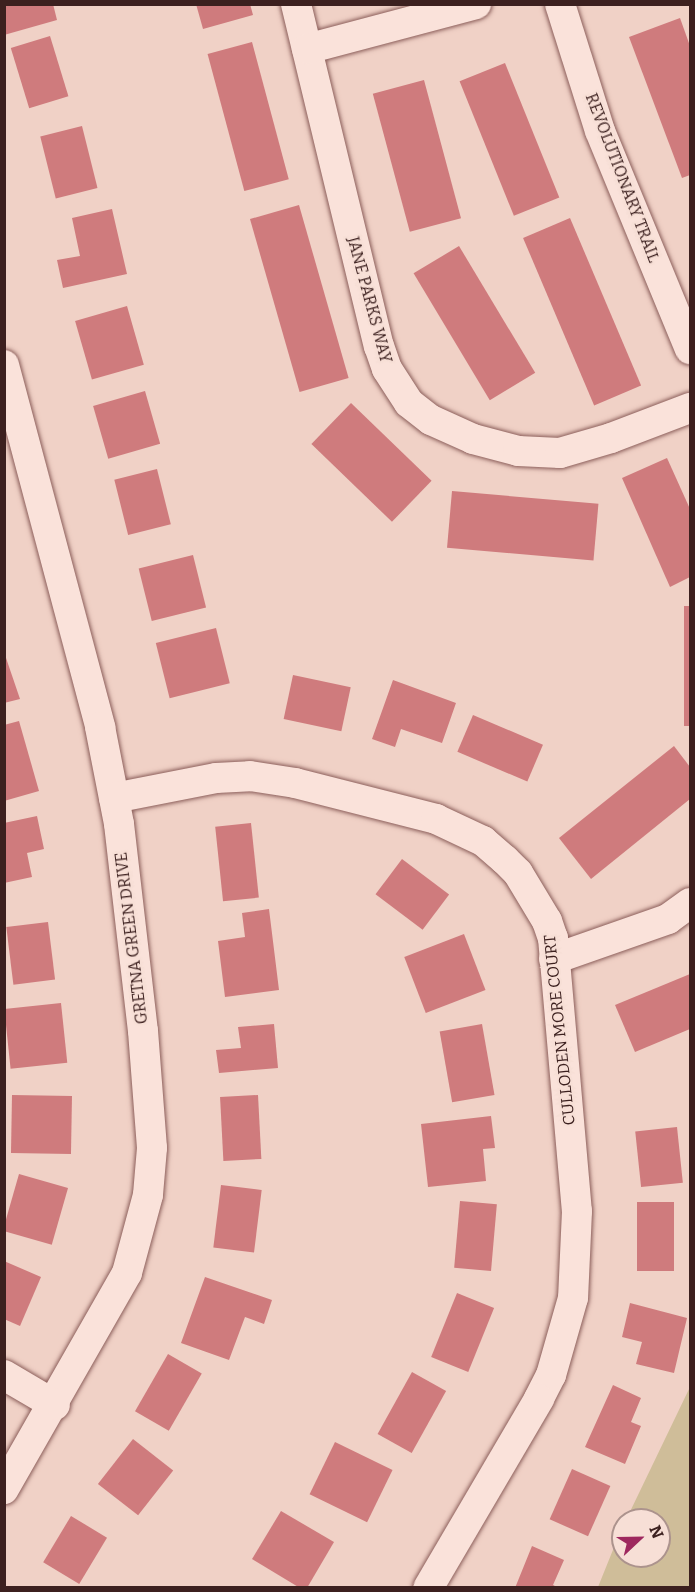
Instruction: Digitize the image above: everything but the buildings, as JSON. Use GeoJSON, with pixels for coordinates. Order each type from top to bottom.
{"type":"FeatureCollection","features":[{"type":"Feature","properties":{"kind":"street","name":"JANE PARKS WAY"},"geometry":{"type":"LineString","coordinates":[[296,4],[379,346],[387,369],[409,403],[431,420],[473,439],[518,451],[560,453],[611,438],[690,408]]}},
{"type":"Feature","properties":{"kind":"street"},"geometry":{"type":"LineString","coordinates":[[307,49],[476,4]]}},
{"type":"Feature","properties":{"kind":"street","name":"REVOLUTIONARY TRAIL"},"geometry":{"type":"LineString","coordinates":[[561,4],[600,131],[690,349]]}},
{"type":"Feature","properties":{"kind":"street","name":"GRETNA GREEN DRIVE"},"geometry":{"type":"LineString","coordinates":[[4,365],[100,727],[114,798],[144,1031],[152,1148],[148,1195],[127,1273],[55,1405],[4,1489]]}},
{"type":"Feature","properties":{"kind":"street","name":"CULLODEN MORE COURT"},"geometry":{"type":"LineString","coordinates":[[114,798],[216,778],[250,776],[295,783],[453,824],[483,841],[518,873],[547,921],[554,959],[577,1211],[578,1244],[568,1324],[539,1400],[428,1587]]}},
{"type":"Feature","properties":{"kind":"street"},"geometry":{"type":"LineString","coordinates":[[554,959],[646,928],[690,903]]}},
{"type":"Feature","properties":{"kind":"street"},"geometry":{"type":"LineString","coordinates":[[4,1375],[55,1405]]}},
{"type":"Feature","properties":{"kind":"shaded area"},"geometry":{"type":"Polygon","coordinates":[[[690,1387],[690,1587],[598,1587],[611,1555],[611,1568],[671,1568],[671,1508],[632,1508],[690,1387]]]}}]}
